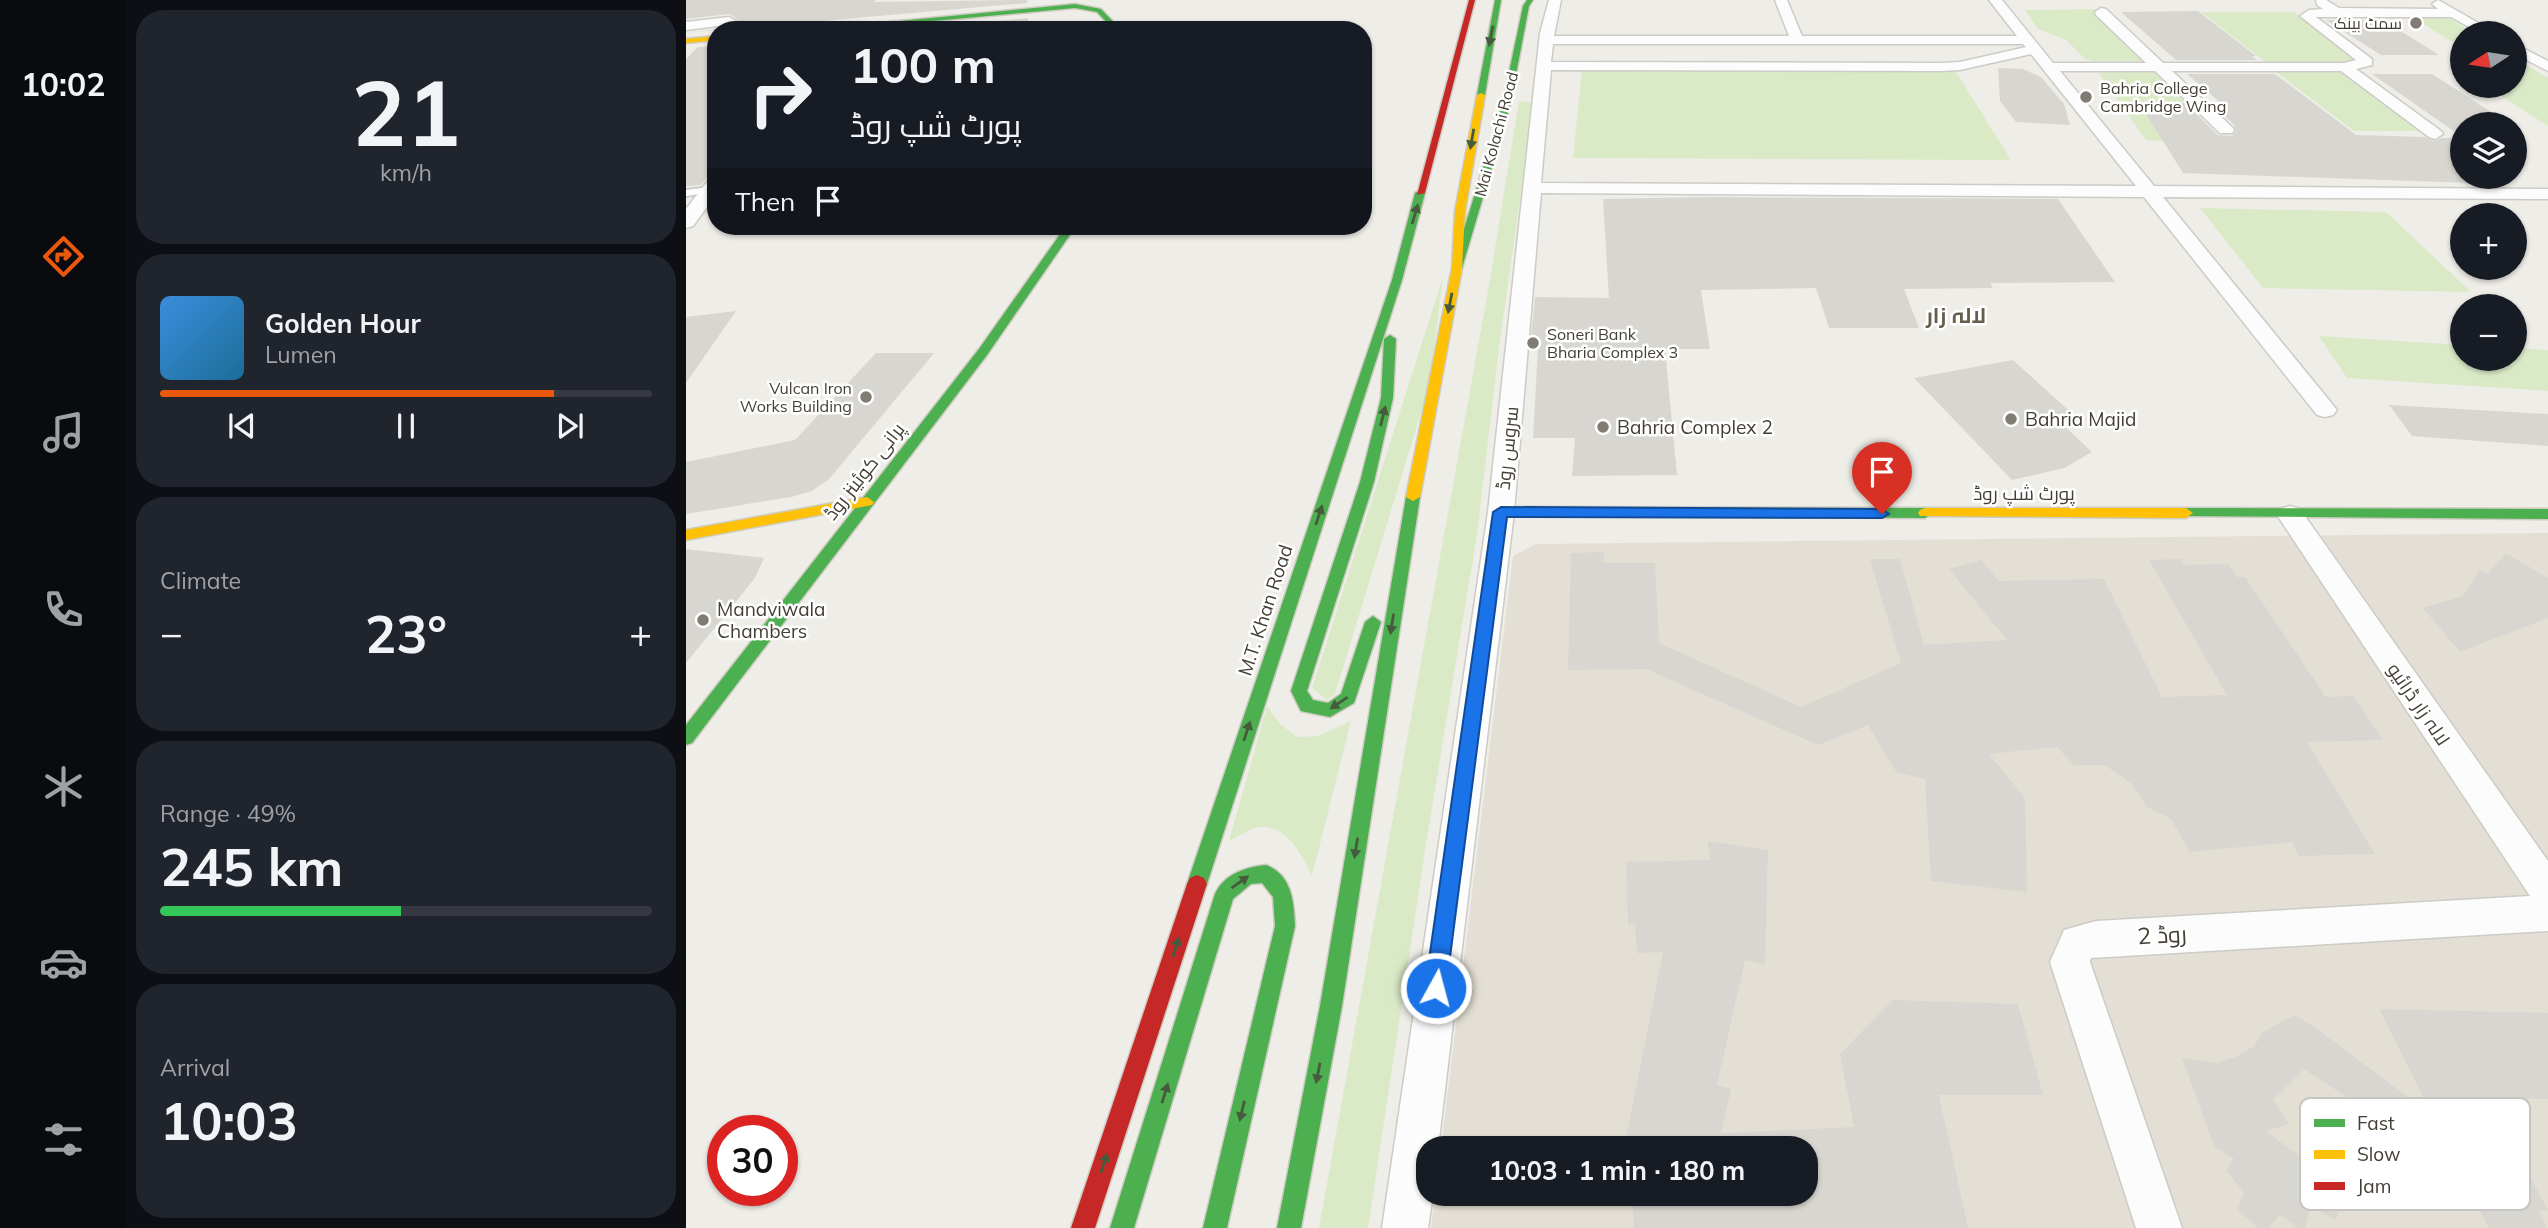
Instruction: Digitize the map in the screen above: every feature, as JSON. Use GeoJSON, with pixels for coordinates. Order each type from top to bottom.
{"type":"FeatureCollection","features":[{"type":"Feature","properties":{"kind":"main road","name":"M.T. Khan Road"},"geometry":{"type":"LineString","coordinates":[[1083,1228],[1391,295],[1442,120],[1472,0]]}},
{"type":"Feature","properties":{"kind":"main road"},"geometry":{"type":"LineString","coordinates":[[1289,1228],[1331,1006],[1412,503],[1457,268],[1460,211],[1499,0]]}},
{"type":"Feature","properties":{"kind":"main road","name":"Mai Kolachi Road"},"geometry":{"type":"LineString","coordinates":[[1457,268],[1510,92],[1526,6],[1530,0]]}},
{"type":"Feature","properties":{"kind":"main road"},"geometry":{"type":"LineString","coordinates":[[908,21],[1083,5],[1099,10],[1109,21]]}},
{"type":"Feature","properties":{"kind":"main road"},"geometry":{"type":"LineString","coordinates":[[686,41],[707,36]]}},
{"type":"Feature","properties":{"kind":"main road","name":"پرانی کوئینز روڈ"},"geometry":{"type":"LineString","coordinates":[[686,738],[983,352],[1065,235]]}},
{"type":"Feature","properties":{"kind":"main road"},"geometry":{"type":"LineString","coordinates":[[1391,295],[1387,398],[1367,482],[1299,691],[1307,706],[1329,710],[1348,698],[1412,503]]}},
{"type":"Feature","properties":{"kind":"main road"},"geometry":{"type":"LineString","coordinates":[[686,535],[867,502]]}},
{"type":"Feature","properties":{"kind":"main road","name":"پورٹ شپ روڈ"},"geometry":{"type":"LineString","coordinates":[[1501,512],[2290,515],[2548,513]]}},
{"type":"Feature","properties":{"kind":"main road"},"geometry":{"type":"LineString","coordinates":[[1122,1228],[1225,894],[1247,876],[1266,874],[1283,894],[1285,926],[1215,1228]]}},
{"type":"Feature","properties":{"kind":"street","name":"سروس روڈ"},"geometry":{"type":"LineString","coordinates":[[1405,1228],[1501,512],[1544,66],[1552,5],[1555,0]]}},
{"type":"Feature","properties":{"kind":"street"},"geometry":{"type":"LineString","coordinates":[[1781,0],[1797,40]]}},
{"type":"Feature","properties":{"kind":"street"},"geometry":{"type":"LineString","coordinates":[[1995,0],[2325,410]]}},
{"type":"Feature","properties":{"kind":"street"},"geometry":{"type":"LineString","coordinates":[[2318,0],[2336,12]]}},
{"type":"Feature","properties":{"kind":"street"},"geometry":{"type":"LineString","coordinates":[[2432,0],[2468,21]]}},
{"type":"Feature","properties":{"kind":"street"},"geometry":{"type":"LineString","coordinates":[[728,21],[738,8]]}},
{"type":"Feature","properties":{"kind":"street"},"geometry":{"type":"LineString","coordinates":[[2101,12],[2226,130]]}},
{"type":"Feature","properties":{"kind":"street"},"geometry":{"type":"LineString","coordinates":[[2049,67],[2344,67],[2367,62],[2307,16],[2336,12],[2454,13]]}},
{"type":"Feature","properties":{"kind":"street"},"geometry":{"type":"LineString","coordinates":[[686,26],[707,31]]}},
{"type":"Feature","properties":{"kind":"street"},"geometry":{"type":"LineString","coordinates":[[1510,92],[1544,66],[1797,40],[2031,45]]}},
{"type":"Feature","properties":{"kind":"street"},"geometry":{"type":"LineString","coordinates":[[1544,66],[1941,67],[1983,61],[2031,45]]}},
{"type":"Feature","properties":{"kind":"street"},"geometry":{"type":"LineString","coordinates":[[2527,55],[2548,67]]}},
{"type":"Feature","properties":{"kind":"street"},"geometry":{"type":"LineString","coordinates":[[2344,67],[2435,134]]}},
{"type":"Feature","properties":{"kind":"street"},"geometry":{"type":"LineString","coordinates":[[1533,188],[2548,194]]}},
{"type":"Feature","properties":{"kind":"street"},"geometry":{"type":"LineString","coordinates":[[686,222],[707,194]]}},
{"type":"Feature","properties":{"kind":"street","name":"لالہ زار ڈرائیو"},"geometry":{"type":"LineString","coordinates":[[2290,515],[2548,892]]}},
{"type":"Feature","properties":{"kind":"street","name":"روڈ 2"},"geometry":{"type":"LineString","coordinates":[[2160,1228],[2070,962],[2078,943],[2096,939],[2548,913]]}},
{"type":"Feature","properties":{"kind":"lane"},"geometry":{"type":"LineString","coordinates":[[686,193],[707,188]]}},
{"type":"Feature","properties":{"kind":"shaded area"},"geometry":{"type":"Polygon","coordinates":[[[2548,533],[2548,1228],[1431,1228],[1434,1206],[1818,1206],[1818,1136],[1442,1136],[1513,556],[1536,544],[2548,533]]]}},
{"type":"Feature","properties":{"kind":"green space"},"geometry":{"type":"Polygon","coordinates":[[[2098,9],[2148,58],[2145,61],[2092,61],[2084,58],[2066,40],[2038,29],[2025,10],[2098,9]]]}},
{"type":"Feature","properties":{"kind":"green space"},"geometry":{"type":"Polygon","coordinates":[[[2201,12],[2294,12],[2358,60],[2266,62],[2201,12]]]}},
{"type":"Feature","properties":{"kind":"green space"},"geometry":{"type":"Polygon","coordinates":[[[2414,18],[2449,18],[2454,21],[2450,21],[2450,40],[2414,18]]]}},
{"type":"Feature","properties":{"kind":"green space"},"geometry":{"type":"Polygon","coordinates":[[[2527,65],[2548,78],[2548,126],[2505,98],[2527,98],[2527,65]]]}},
{"type":"Feature","properties":{"kind":"green space"},"geometry":{"type":"Polygon","coordinates":[[[2271,68],[2340,70],[2423,131],[2354,131],[2271,68]]]}},
{"type":"Feature","properties":{"kind":"green space"},"geometry":{"type":"Polygon","coordinates":[[[2154,69],[2188,102],[2167,102],[2163,141],[2146,140],[2099,73],[2154,69]]]}},
{"type":"Feature","properties":{"kind":"green space"},"geometry":{"type":"Polygon","coordinates":[[[1582,70],[1956,72],[2011,160],[1573,158],[1582,70]]]}},
{"type":"Feature","properties":{"kind":"green space"},"geometry":{"type":"Polygon","coordinates":[[[1519,101],[1534,103],[1500,340],[1477,535],[1426,844],[1368,1228],[1319,1228],[1488,291],[1519,101]]]}},
{"type":"Feature","properties":{"kind":"green space"},"geometry":{"type":"Polygon","coordinates":[[[2200,208],[2386,212],[2450,272],[2450,280],[2458,280],[2471,292],[2263,288],[2200,208]]]}},
{"type":"Feature","properties":{"kind":"green space"},"geometry":{"type":"Polygon","coordinates":[[[1443,277],[1430,383],[1335,694],[1327,700],[1312,688],[1443,277]]]}},
{"type":"Feature","properties":{"kind":"green space"},"geometry":{"type":"Polygon","coordinates":[[[2319,336],[2450,344],[2450,371],[2527,371],[2527,349],[2548,350],[2548,391],[2347,378],[2319,336]]]}},
{"type":"Feature","properties":{"kind":"green space"},"geometry":{"type":"Polygon","coordinates":[[[1267,706],[1280,724],[1297,737],[1318,736],[1351,721],[1312,876],[1292,843],[1278,831],[1259,827],[1229,841],[1267,706]]]}},
{"type":"Feature","properties":{"kind":"building"},"geometry":{"type":"Polygon","coordinates":[[[686,0],[1027,0],[1027,3],[821,21],[738,21],[729,14],[686,19],[686,0]]]}},
{"type":"Feature","properties":{"kind":"building"},"geometry":{"type":"Polygon","coordinates":[[[2198,11],[2256,56],[2252,56],[2257,60],[2176,60],[2121,12],[2198,11]]]}},
{"type":"Feature","properties":{"kind":"building"},"geometry":{"type":"Polygon","coordinates":[[[1028,18],[1028,21],[996,21],[1028,18]]]}},
{"type":"Feature","properties":{"kind":"building"},"geometry":{"type":"Polygon","coordinates":[[[2326,20],[2383,20],[2439,55],[2381,55],[2326,20]]]}},
{"type":"Feature","properties":{"kind":"building"},"geometry":{"type":"Polygon","coordinates":[[[707,46],[707,177],[701,185],[686,186],[686,59],[698,47],[707,46]]]}},
{"type":"Feature","properties":{"kind":"building"},"geometry":{"type":"Polygon","coordinates":[[[1998,68],[2023,69],[2041,77],[2064,104],[2070,125],[2016,122],[2000,101],[1998,68]]]}},
{"type":"Feature","properties":{"kind":"building"},"geometry":{"type":"Polygon","coordinates":[[[2187,74],[2275,74],[2356,135],[2425,137],[2434,141],[2450,138],[2450,182],[2183,173],[2138,101],[2185,103],[2218,135],[2232,136],[2236,131],[2234,125],[2212,104],[2223,105],[2187,74]]]}},
{"type":"Feature","properties":{"kind":"building"},"geometry":{"type":"Polygon","coordinates":[[[2372,74],[2432,74],[2450,86],[2450,98],[2469,98],[2491,112],[2450,112],[2450,129],[2372,74]]]}},
{"type":"Feature","properties":{"kind":"building"},"geometry":{"type":"Polygon","coordinates":[[[1603,199],[2058,199],[2115,282],[1990,283],[1993,288],[1904,289],[1919,328],[1829,328],[1816,288],[1701,290],[1710,349],[1665,349],[1677,475],[1572,476],[1575,438],[1533,438],[1538,348],[1530,348],[1535,297],[1609,298],[1603,199]]]}},
{"type":"Feature","properties":{"kind":"building"},"geometry":{"type":"Polygon","coordinates":[[[736,311],[686,383],[686,317],[736,311]]]}},
{"type":"Feature","properties":{"kind":"building","name":"Vulcan Iron Works Building"},"geometry":{"type":"Polygon","coordinates":[[[876,353],[934,353],[829,479],[812,491],[791,497],[686,514],[686,462],[795,440],[876,353]]]}},
{"type":"Feature","properties":{"kind":"building","name":"Bahria Majid"},"geometry":{"type":"Polygon","coordinates":[[[2013,360],[2076,417],[2059,421],[2092,452],[2064,468],[2012,480],[1914,378],[2013,360]]]}},
{"type":"Feature","properties":{"kind":"building"},"geometry":{"type":"Polygon","coordinates":[[[2389,405],[2548,414],[2548,446],[2412,436],[2389,405]]]}},
{"type":"Feature","properties":{"kind":"building","name":"Mandviwala Chambers"},"geometry":{"type":"Polygon","coordinates":[[[686,549],[764,558],[755,578],[686,663],[686,549]]]}},
{"type":"Feature","properties":{"kind":"building"},"geometry":{"type":"Polygon","coordinates":[[[1604,552],[1603,563],[1655,563],[1659,643],[1801,707],[1901,663],[1870,559],[1900,559],[1924,645],[2007,640],[1949,569],[1981,560],[1999,581],[2104,579],[2162,697],[2227,695],[2149,560],[2181,559],[2185,565],[2228,564],[2237,577],[2245,577],[2326,697],[2353,696],[2383,740],[2307,742],[2375,854],[2299,856],[2292,842],[2190,852],[2171,819],[2147,807],[2132,784],[2105,765],[2074,765],[2057,747],[1989,754],[2025,798],[2027,892],[1931,881],[1925,779],[1897,773],[1868,725],[1818,745],[1646,669],[1568,670],[1571,553],[1604,552]]]}},
{"type":"Feature","properties":{"kind":"building"},"geometry":{"type":"Polygon","coordinates":[[[2506,553],[2548,578],[2548,618],[2460,652],[2423,608],[2463,596],[2480,570],[2488,574],[2506,553]]]}},
{"type":"Feature","properties":{"kind":"building"},"geometry":{"type":"Polygon","coordinates":[[[1708,841],[1768,850],[1765,965],[1745,960],[1717,1085],[1731,1089],[1721,1133],[1854,1127],[1840,1054],[1893,1000],[2018,1004],[2043,1095],[1939,1095],[1968,1228],[1634,1228],[1633,1206],[1818,1206],[1818,1136],[1627,1136],[1663,952],[1637,953],[1635,924],[1628,925],[1626,862],[1710,860],[1708,841]]]}},
{"type":"Feature","properties":{"kind":"building"},"geometry":{"type":"Polygon","coordinates":[[[2379,1009],[2548,1013],[2548,1099],[2424,1098],[2379,1009]]]}},
{"type":"Feature","properties":{"kind":"building"},"geometry":{"type":"Polygon","coordinates":[[[2295,1015],[2409,1098],[2348,1098],[2304,1069],[2273,1100],[2289,1124],[2266,1131],[2300,1157],[2300,1210],[2310,1210],[2305,1228],[2298,1228],[2280,1214],[2269,1228],[2258,1228],[2237,1209],[2244,1192],[2226,1171],[2234,1159],[2214,1146],[2182,1058],[2217,1063],[2238,1056],[2254,1046],[2263,1032],[2295,1015]]]}},
{"type":"Feature","properties":{"kind":"building"},"geometry":{"type":"Polygon","coordinates":[[[2530,1177],[2548,1210],[2538,1210],[2547,1228],[2489,1228],[2480,1210],[2530,1210],[2530,1177]]]}},
{"type":"Feature","properties":{"kind":"building"},"geometry":{"type":"Polygon","coordinates":[[[2319,1210],[2338,1210],[2336,1221],[2319,1210]]]}},
{"type":"Feature","properties":{"kind":"traffic: fast"},"geometry":{"type":"LineString","coordinates":[[1481,95],[1498,0]]}},
{"type":"Feature","properties":{"kind":"traffic: fast"},"geometry":{"type":"LineString","coordinates":[[1457,268],[1506,106],[1526,6],[1530,0]]}},
{"type":"Feature","properties":{"kind":"traffic: fast"},"geometry":{"type":"LineString","coordinates":[[909,21],[1075,6],[1099,10],[1109,21]]}},
{"type":"Feature","properties":{"kind":"traffic: fast"},"geometry":{"type":"LineString","coordinates":[[1197,884],[1397,280],[1420,193]]}},
{"type":"Feature","properties":{"kind":"traffic: fast"},"geometry":{"type":"LineString","coordinates":[[686,738],[983,352],[1065,235]]}},
{"type":"Feature","properties":{"kind":"traffic: fast"},"geometry":{"type":"LineString","coordinates":[[1373,622],[1348,698],[1330,710],[1307,706],[1299,691],[1367,482],[1387,398],[1390,339]]}},
{"type":"Feature","properties":{"kind":"traffic: fast"},"geometry":{"type":"LineString","coordinates":[[1289,1228],[1331,1006],[1413,497]]}},
{"type":"Feature","properties":{"kind":"traffic: fast"},"geometry":{"type":"LineString","coordinates":[[1501,512],[1925,513]]}},
{"type":"Feature","properties":{"kind":"traffic: fast"},"geometry":{"type":"LineString","coordinates":[[2186,513],[2548,514]]}},
{"type":"Feature","properties":{"kind":"traffic: fast"},"geometry":{"type":"LineString","coordinates":[[1122,1228],[1225,894],[1247,876],[1266,874],[1283,894],[1285,926],[1215,1228]]}},
{"type":"Feature","properties":{"kind":"traffic: slow"},"geometry":{"type":"LineString","coordinates":[[686,41],[707,39]]}},
{"type":"Feature","properties":{"kind":"traffic: slow"},"geometry":{"type":"LineString","coordinates":[[1413,497],[1457,268],[1460,211],[1481,95]]}},
{"type":"Feature","properties":{"kind":"traffic: slow"},"geometry":{"type":"LineString","coordinates":[[686,535],[867,502]]}},
{"type":"Feature","properties":{"kind":"traffic: slow"},"geometry":{"type":"LineString","coordinates":[[1925,513],[2186,513]]}},
{"type":"Feature","properties":{"kind":"traffic: jam"},"geometry":{"type":"LineString","coordinates":[[1420,193],[1472,0]]}},
{"type":"Feature","properties":{"kind":"traffic: jam"},"geometry":{"type":"LineString","coordinates":[[1083,1228],[1197,884]]}},
{"type":"Feature","properties":{"kind":"place","name":"سمٹ بینک"},"geometry":{"type":"Point","coordinates":[2416,23]}},
{"type":"Feature","properties":{"kind":"place","name":"Bahria College Cambridge Wing"},"geometry":{"type":"Point","coordinates":[2086,97]}},
{"type":"Feature","properties":{"kind":"place","name":"Soneri Bank Bharia Complex 3"},"geometry":{"type":"Point","coordinates":[1533,343]}},
{"type":"Feature","properties":{"kind":"place","name":"Vulcan Iron Works Building"},"geometry":{"type":"Point","coordinates":[866,397]}},
{"type":"Feature","properties":{"kind":"place","name":"Bahria Majid"},"geometry":{"type":"Point","coordinates":[2011,419]}},
{"type":"Feature","properties":{"kind":"place","name":"Bahria Complex 2"},"geometry":{"type":"Point","coordinates":[1603,427]}},
{"type":"Feature","properties":{"kind":"place","name":"Mandviwala Chambers"},"geometry":{"type":"Point","coordinates":[703,620]}},
{"type":"Feature","properties":{"kind":"district","name":"لالہ زار"},"geometry":{"type":"Point","coordinates":[1956,316]}},
{"type":"Feature","properties":{"kind":"route"},"geometry":{"type":"LineString","coordinates":[[1436,988],[1501,512],[1882,514]]}}]}
